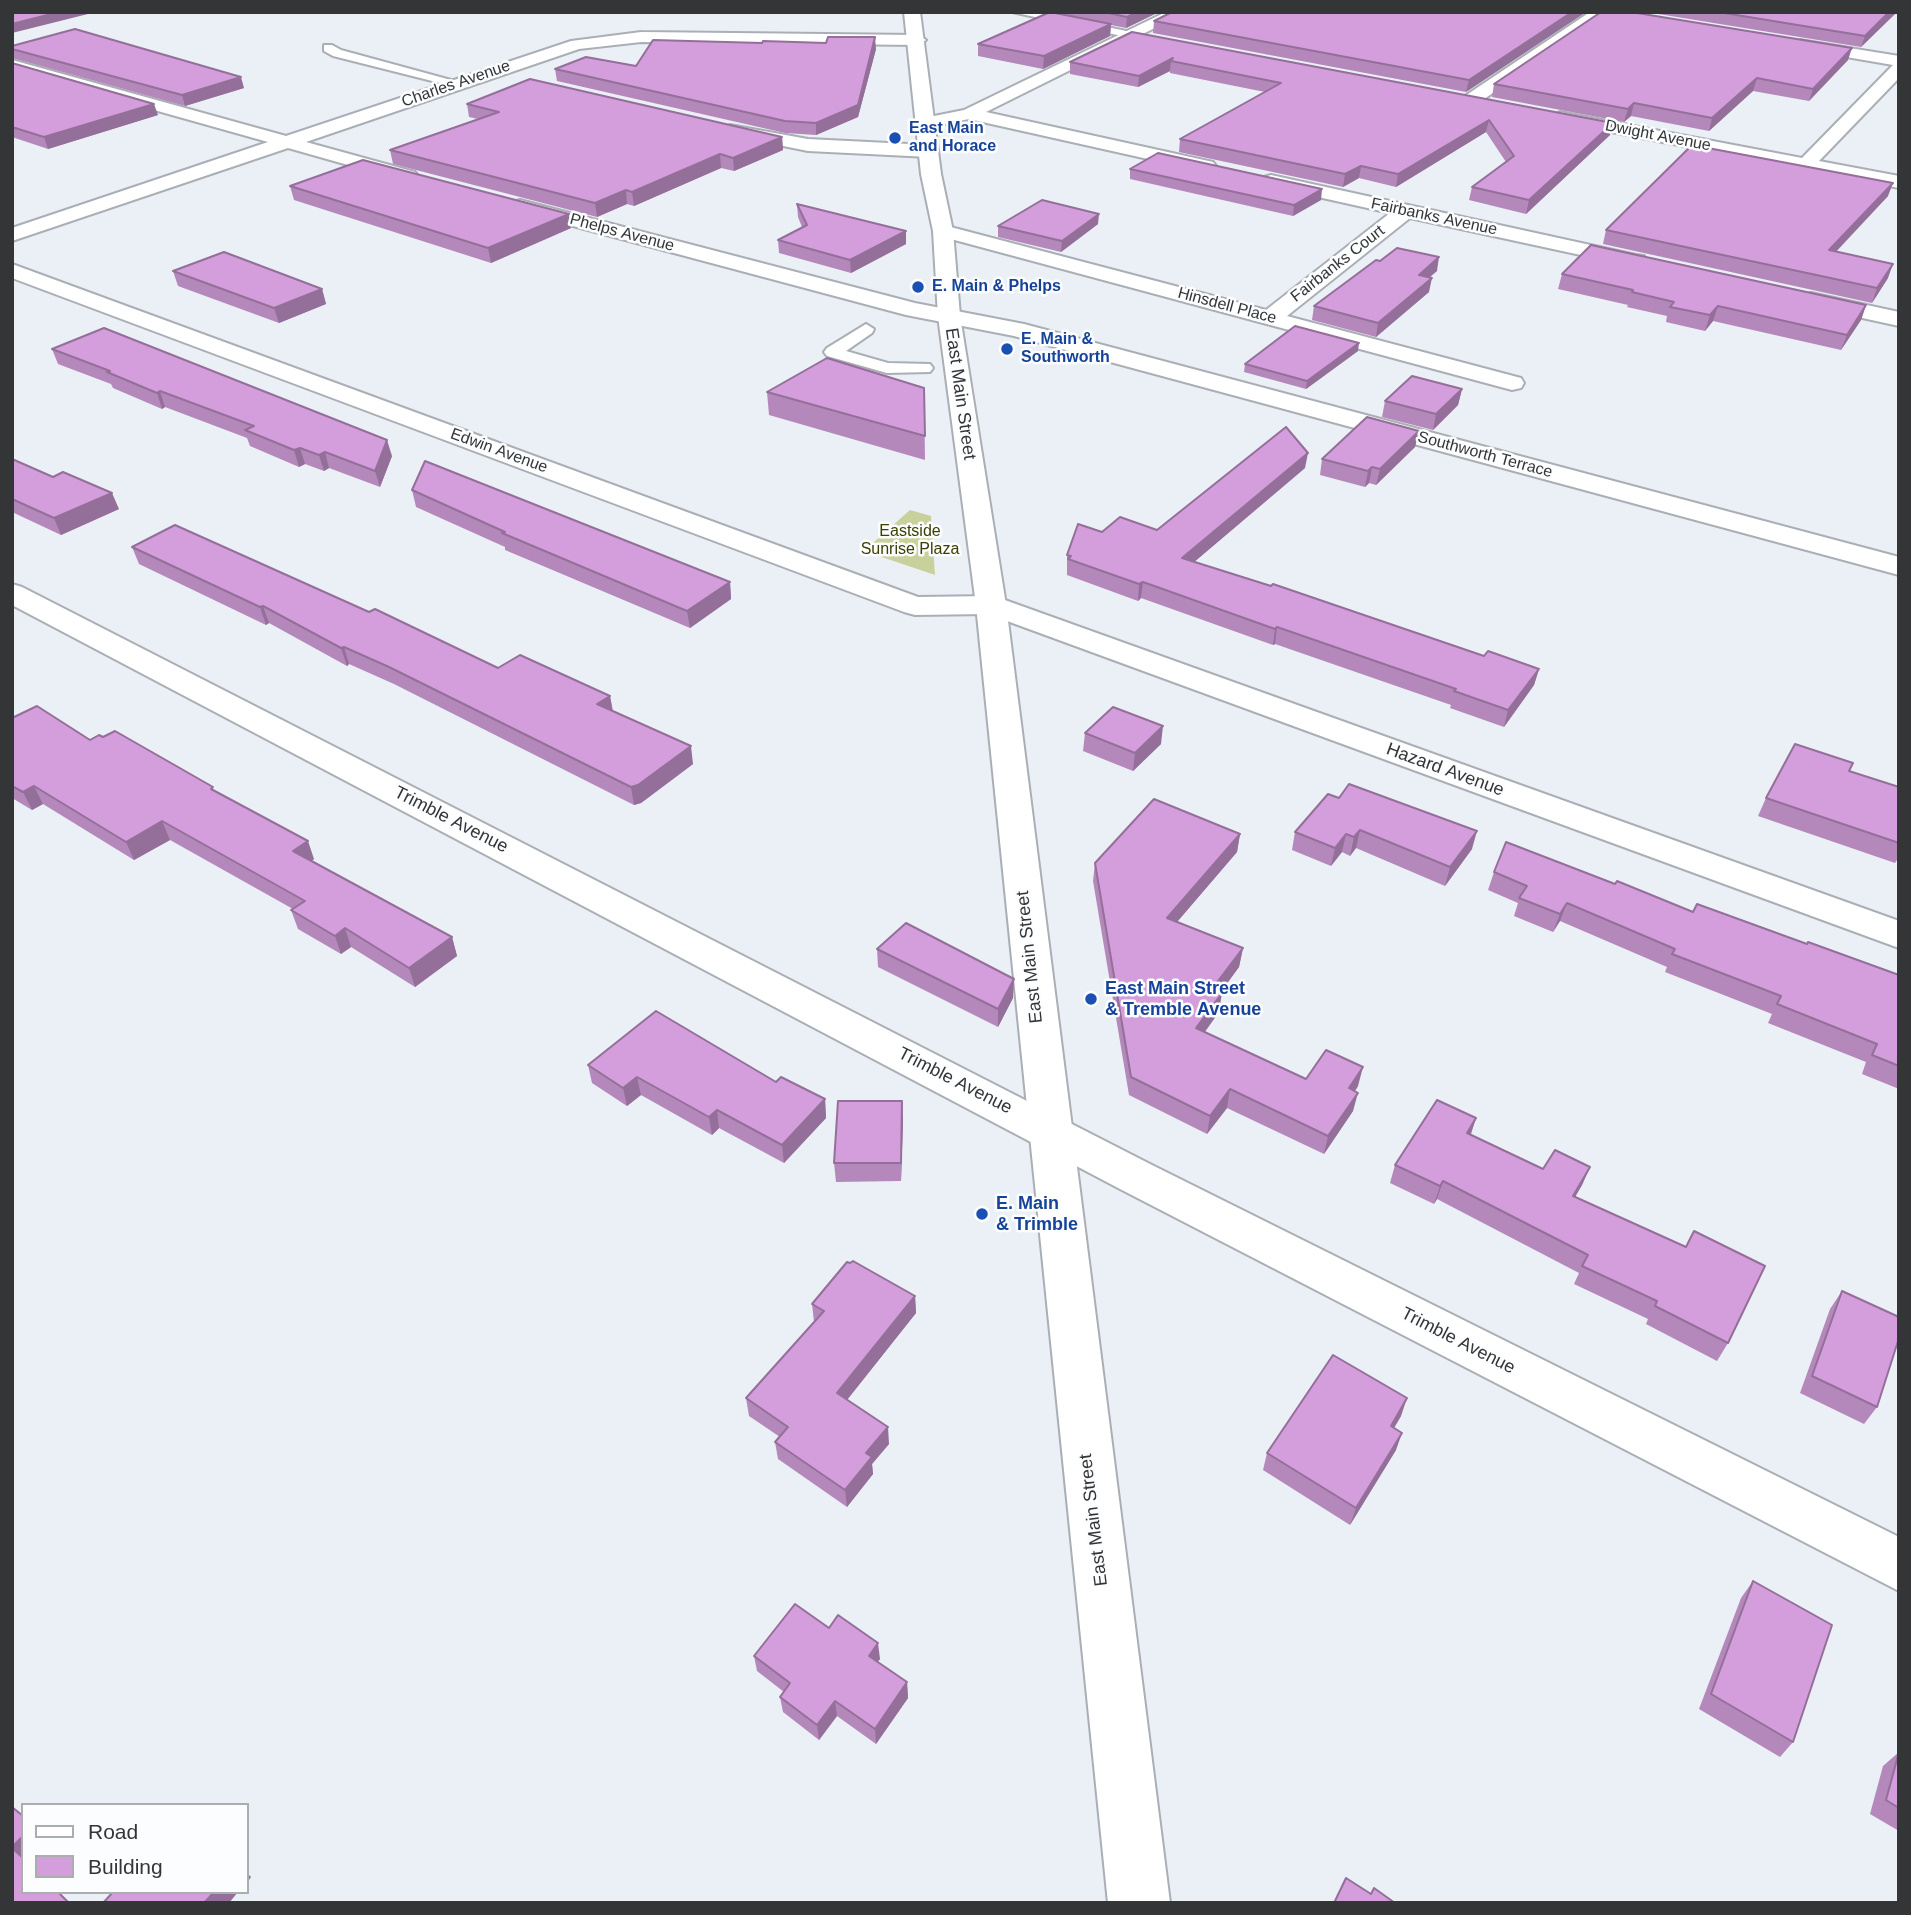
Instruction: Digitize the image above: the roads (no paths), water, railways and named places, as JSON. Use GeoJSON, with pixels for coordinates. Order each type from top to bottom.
{"type":"FeatureCollection","features":[{"type":"Feature","properties":{"kind":"street"},"geometry":{"type":"LineString","coordinates":[[716,127],[808,145],[927,136],[1179,12]]}},
{"type":"Feature","properties":{"kind":"street"},"geometry":{"type":"LineString","coordinates":[[1498,106],[1464,99],[1600,12],[1619,16]]}},
{"type":"Feature","properties":{"kind":"street","name":"Charles Avenue"},"geometry":{"type":"LineString","coordinates":[[12,235],[564,47],[621,38],[915,26]]}},
{"type":"Feature","properties":{"kind":"street","name":"East Main Street"},"geometry":{"type":"LineString","coordinates":[[915,26],[927,136],[943,231],[949,316],[991,605],[1139,1903]]}},
{"type":"Feature","properties":{"kind":"street"},"geometry":{"type":"LineString","coordinates":[[1129,35],[1161,42]]}},
{"type":"Feature","properties":{"kind":"street"},"geometry":{"type":"LineString","coordinates":[[1777,41],[1899,61]]}},
{"type":"Feature","properties":{"kind":"street"},"geometry":{"type":"LineString","coordinates":[[12,65],[422,180]]}},
{"type":"Feature","properties":{"kind":"street"},"geometry":{"type":"LineString","coordinates":[[1805,164],[1899,68]]}},
{"type":"Feature","properties":{"kind":"street"},"geometry":{"type":"LineString","coordinates":[[486,73],[527,82]]}},
{"type":"Feature","properties":{"kind":"street","name":"Dwight Avenue"},"geometry":{"type":"LineString","coordinates":[[1538,113],[1899,182]]}},
{"type":"Feature","properties":{"kind":"street"},"geometry":{"type":"LineString","coordinates":[[968,114],[1229,172]]}},
{"type":"Feature","properties":{"kind":"street","name":"Fairbanks Avenue"},"geometry":{"type":"LineString","coordinates":[[1256,178],[1659,266]]}},
{"type":"Feature","properties":{"kind":"street","name":"Phelps Avenue"},"geometry":{"type":"LineString","coordinates":[[502,201],[914,310],[949,316]]}},
{"type":"Feature","properties":{"kind":"street","name":"Fairbanks Court"},"geometry":{"type":"LineString","coordinates":[[1270,318],[1406,211]]}},
{"type":"Feature","properties":{"kind":"street","name":"Hinsdell Place"},"geometry":{"type":"LineString","coordinates":[[943,231],[1511,383]]}},
{"type":"Feature","properties":{"kind":"street","name":"Edwin Avenue"},"geometry":{"type":"LineString","coordinates":[[12,270],[915,606],[991,605]]}},
{"type":"Feature","properties":{"kind":"street"},"geometry":{"type":"LineString","coordinates":[[1792,295],[1899,319]]}},
{"type":"Feature","properties":{"kind":"street","name":"Southworth Terrace"},"geometry":{"type":"LineString","coordinates":[[949,316],[1029,332],[1899,565]]}},
{"type":"Feature","properties":{"kind":"street","name":"Trimble Avenue"},"geometry":{"type":"LineString","coordinates":[[12,593],[1049,1130],[1899,1565]]}},
{"type":"Feature","properties":{"kind":"street","name":"Hazard Avenue"},"geometry":{"type":"LineString","coordinates":[[991,605],[1899,935]]}},
{"type":"Feature","properties":{"kind":"lane"},"geometry":{"type":"LineString","coordinates":[[1017,12],[1129,35]]}},
{"type":"Feature","properties":{"kind":"lane"},"geometry":{"type":"LineString","coordinates":[[1057,20],[1075,12]]}},
{"type":"Feature","properties":{"kind":"lane"},"geometry":{"type":"LineString","coordinates":[[328,48],[456,83]]}},
{"type":"Feature","properties":{"kind":"lane"},"geometry":{"type":"LineString","coordinates":[[866,329],[833,352],[887,368],[924,368]]}},
{"type":"Feature","properties":{"kind":"place","name":"East Main and Horace"},"geometry":{"type":"Point","coordinates":[895,138]}},
{"type":"Feature","properties":{"kind":"place","name":"E. Main & Phelps"},"geometry":{"type":"Point","coordinates":[918,287]}},
{"type":"Feature","properties":{"kind":"place","name":"E. Main & Southworth"},"geometry":{"type":"Point","coordinates":[1007,349]}},
{"type":"Feature","properties":{"kind":"place","name":"East Main Street & Tremble Avenue"},"geometry":{"type":"Point","coordinates":[1091,999]}},
{"type":"Feature","properties":{"kind":"place","name":"E. Main & Trimble"},"geometry":{"type":"Point","coordinates":[982,1214]}},
{"type":"Feature","properties":{"kind":"park label","name":"Eastside Sunrise Plaza"},"geometry":{"type":"Point","coordinates":[910,541]}}]}
